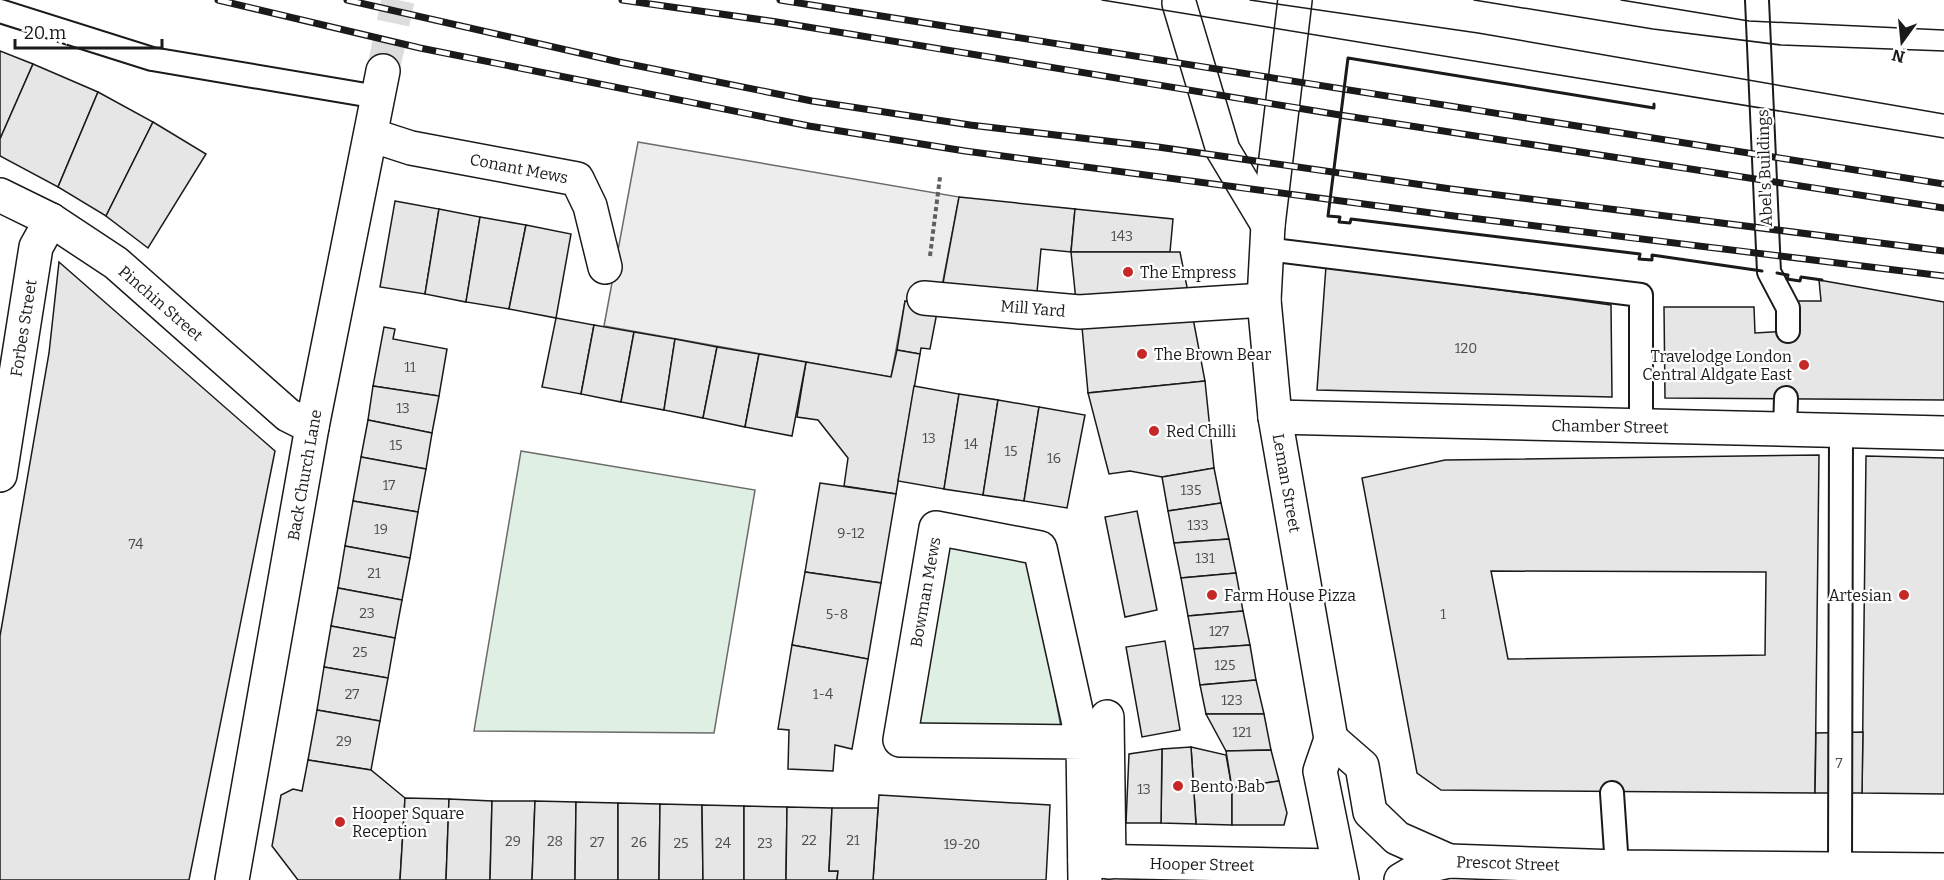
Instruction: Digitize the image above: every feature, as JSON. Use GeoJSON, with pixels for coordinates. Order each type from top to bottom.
{"type":"FeatureCollection","features":[{"type":"Feature","properties":{"kind":"main road","name":"Leman Street"},"geometry":{"type":"LineString","coordinates":[[1296,0],[1267,237],[1264,300],[1275,417],[1331,739],[1320,771],[1340,873]]}},
{"type":"Feature","properties":{"kind":"main road"},"geometry":{"type":"LineString","coordinates":[[1179,3],[1223,150],[1267,237]]}},
{"type":"Feature","properties":{"kind":"main road","name":"Back Church Lane"},"geometry":{"type":"LineString","coordinates":[[232,880],[312,427],[381,84]]}},
{"type":"Feature","properties":{"kind":"main road","name":"Conant Mews"},"geometry":{"type":"LineString","coordinates":[[371,135],[411,148],[577,179],[590,206],[605,267]]}},
{"type":"Feature","properties":{"kind":"main road","name":"Pinchin Street"},"geometry":{"type":"LineString","coordinates":[[0,195],[51,220],[116,263],[288,415],[312,427]]}},
{"type":"Feature","properties":{"kind":"main road","name":"Forbes Street"},"geometry":{"type":"LineString","coordinates":[[0,475],[36,247],[51,220]]}},
{"type":"Feature","properties":{"kind":"main road","name":"Mill Yard"},"geometry":{"type":"LineString","coordinates":[[924,298],[1079,312],[1178,303],[1264,300]]}},
{"type":"Feature","properties":{"kind":"main road","name":"Chamber Street"},"geometry":{"type":"LineString","coordinates":[[1275,417],[1944,433]]}},
{"type":"Feature","properties":{"kind":"main road","name":"Bowman Mews"},"geometry":{"type":"LineString","coordinates":[[1083,742],[900,740],[936,528],[1040,548],[1083,742],[1093,867]]}},
{"type":"Feature","properties":{"kind":"main road"},"geometry":{"type":"LineString","coordinates":[[1093,867],[1107,717]]}},
{"type":"Feature","properties":{"kind":"main road"},"geometry":{"type":"LineString","coordinates":[[1331,739],[1362,766],[1370,812],[1397,838],[1449,861]]}},
{"type":"Feature","properties":{"kind":"main road","name":"Prescot Street"},"geometry":{"type":"LineString","coordinates":[[1401,880],[1423,867],[1449,861],[1617,867],[1944,870]]}},
{"type":"Feature","properties":{"kind":"main road","name":"Hooper Street"},"geometry":{"type":"LineString","coordinates":[[1093,867],[1340,873]]}},
{"type":"Feature","properties":{"kind":"lane","name":"Abel's Buildings"},"geometry":{"type":"LineString","coordinates":[[1757,0],[1769,272],[1788,308],[1788,332]]}},
{"type":"Feature","properties":{"kind":"lane"},"geometry":{"type":"LineString","coordinates":[[0,11],[152,59],[381,84]]}},
{"type":"Feature","properties":{"kind":"lane"},"geometry":{"type":"LineString","coordinates":[[1267,237],[1641,295],[1641,427]]}},
{"type":"Feature","properties":{"kind":"lane"},"geometry":{"type":"LineString","coordinates":[[1785,430],[1786,398]]}},
{"type":"Feature","properties":{"kind":"lane"},"geometry":{"type":"LineString","coordinates":[[1840,869],[1841,429]]}},
{"type":"Feature","properties":{"kind":"lane"},"geometry":{"type":"LineString","coordinates":[[1612,793],[1617,867]]}},
{"type":"Feature","properties":{"kind":"path"},"geometry":{"type":"LineString","coordinates":[[924,298],[940,177]]}},
{"type":"Feature","properties":{"kind":"green space"},"geometry":{"type":"Polygon","coordinates":[[[521,451],[755,490],[714,733],[474,731],[521,451]]]}},
{"type":"Feature","properties":{"kind":"green space"},"geometry":{"type":"Polygon","coordinates":[[[949,542],[1030,559],[1062,733],[918,730],[949,542]]]}},
{"type":"Feature","properties":{"kind":"shaded area"},"geometry":{"type":"Polygon","coordinates":[[[638,142],[959,197],[938,307],[905,301],[891,377],[604,326],[638,142]]]}},
{"type":"Feature","properties":{"kind":"building"},"geometry":{"type":"Polygon","coordinates":[[[0,51],[33,64],[0,139],[0,51]]]}},
{"type":"Feature","properties":{"kind":"building"},"geometry":{"type":"Polygon","coordinates":[[[33,64],[98,92],[58,187],[0,156],[0,139],[33,64]]]}},
{"type":"Feature","properties":{"kind":"building"},"geometry":{"type":"Polygon","coordinates":[[[98,92],[153,122],[106,216],[58,187],[98,92]]]}},
{"type":"Feature","properties":{"kind":"building"},"geometry":{"type":"Polygon","coordinates":[[[153,122],[206,154],[148,248],[106,216],[153,122]]]}},
{"type":"Feature","properties":{"kind":"building"},"geometry":{"type":"Polygon","coordinates":[[[959,197],[1075,209],[1071,252],[1041,249],[1036,303],[941,294],[959,197]]]}},
{"type":"Feature","properties":{"kind":"building"},"geometry":{"type":"Polygon","coordinates":[[[395,201],[439,209],[425,294],[380,287],[395,201]]]}},
{"type":"Feature","properties":{"kind":"building"},"geometry":{"type":"Polygon","coordinates":[[[439,209],[480,217],[466,302],[425,294],[439,209]]]}},
{"type":"Feature","properties":{"kind":"building"},"geometry":{"type":"Polygon","coordinates":[[[1075,209],[1173,219],[1170,252],[1071,252],[1075,209]]]}},
{"type":"Feature","properties":{"kind":"building"},"geometry":{"type":"Polygon","coordinates":[[[480,217],[526,225],[509,309],[466,302],[480,217]]]}},
{"type":"Feature","properties":{"kind":"building"},"geometry":{"type":"Polygon","coordinates":[[[526,225],[571,234],[556,318],[509,309],[526,225]]]}},
{"type":"Feature","properties":{"kind":"building","name":"The Empress"},"geometry":{"type":"Polygon","coordinates":[[[1071,252],[1180,252],[1188,292],[1076,301],[1071,252]]]}},
{"type":"Feature","properties":{"kind":"building"},"geometry":{"type":"Polygon","coordinates":[[[59,262],[275,451],[189,880],[0,880],[0,636],[49,353],[59,262]]]}},
{"type":"Feature","properties":{"kind":"building"},"geometry":{"type":"Polygon","coordinates":[[[1326,266],[1611,305],[1612,397],[1317,390],[1326,266]]]}},
{"type":"Feature","properties":{"kind":"building","name":"Travelodge London Central Aldgate East"},"geometry":{"type":"Polygon","coordinates":[[[1819,280],[1944,302],[1944,400],[1665,398],[1664,307],[1754,307],[1755,333],[1788,331],[1795,301],[1821,301],[1819,280]]]}},
{"type":"Feature","properties":{"kind":"building","name":"The Brown Bear"},"geometry":{"type":"Polygon","coordinates":[[[1188,292],[1205,381],[1088,393],[1082,327],[1188,292]]]}},
{"type":"Feature","properties":{"kind":"building"},"geometry":{"type":"Polygon","coordinates":[[[905,301],[938,307],[930,349],[921,348],[920,354],[897,350],[905,301]]]}},
{"type":"Feature","properties":{"kind":"building"},"geometry":{"type":"Polygon","coordinates":[[[556,318],[594,325],[581,394],[542,387],[556,318]]]}},
{"type":"Feature","properties":{"kind":"building"},"geometry":{"type":"Polygon","coordinates":[[[594,325],[634,332],[621,402],[581,394],[594,325]]]}},
{"type":"Feature","properties":{"kind":"building"},"geometry":{"type":"Polygon","coordinates":[[[384,327],[395,329],[393,339],[447,349],[439,396],[373,386],[384,327]]]}},
{"type":"Feature","properties":{"kind":"building"},"geometry":{"type":"Polygon","coordinates":[[[634,332],[675,339],[664,410],[621,402],[634,332]]]}},
{"type":"Feature","properties":{"kind":"building"},"geometry":{"type":"Polygon","coordinates":[[[675,339],[717,347],[703,418],[664,410],[675,339]]]}},
{"type":"Feature","properties":{"kind":"building"},"geometry":{"type":"Polygon","coordinates":[[[717,347],[759,354],[745,427],[703,418],[717,347]]]}},
{"type":"Feature","properties":{"kind":"building"},"geometry":{"type":"Polygon","coordinates":[[[897,350],[920,354],[896,494],[844,486],[848,458],[818,420],[797,417],[806,362],[891,377],[897,350]]]}},
{"type":"Feature","properties":{"kind":"building"},"geometry":{"type":"Polygon","coordinates":[[[759,354],[806,362],[792,436],[745,427],[759,354]]]}},
{"type":"Feature","properties":{"kind":"building","name":"Red Chilli"},"geometry":{"type":"Polygon","coordinates":[[[1205,381],[1214,468],[1162,477],[1130,471],[1109,474],[1088,393],[1205,381]]]}},
{"type":"Feature","properties":{"kind":"building"},"geometry":{"type":"Polygon","coordinates":[[[373,386],[439,396],[432,433],[368,420],[373,386]]]}},
{"type":"Feature","properties":{"kind":"building"},"geometry":{"type":"Polygon","coordinates":[[[914,386],[959,394],[944,489],[898,481],[914,386]]]}},
{"type":"Feature","properties":{"kind":"building"},"geometry":{"type":"Polygon","coordinates":[[[959,394],[998,400],[983,495],[944,489],[959,394]]]}},
{"type":"Feature","properties":{"kind":"building"},"geometry":{"type":"Polygon","coordinates":[[[998,400],[1039,407],[1024,501],[983,495],[998,400]]]}},
{"type":"Feature","properties":{"kind":"building"},"geometry":{"type":"Polygon","coordinates":[[[1039,407],[1085,415],[1067,508],[1024,501],[1039,407]]]}},
{"type":"Feature","properties":{"kind":"building"},"geometry":{"type":"Polygon","coordinates":[[[368,420],[432,433],[426,469],[361,457],[368,420]]]}},
{"type":"Feature","properties":{"kind":"building"},"geometry":{"type":"Polygon","coordinates":[[[1819,455],[1815,793],[1441,790],[1417,773],[1362,478],[1445,460],[1819,455]],[[1491,571],[1508,659],[1765,655],[1766,572],[1491,571]]]}},
{"type":"Feature","properties":{"kind":"building","name":"Artesian"},"geometry":{"type":"Polygon","coordinates":[[[1866,456],[1944,458],[1944,794],[1862,793],[1866,456]]]}},
{"type":"Feature","properties":{"kind":"building"},"geometry":{"type":"Polygon","coordinates":[[[361,457],[426,469],[418,512],[353,501],[361,457]]]}},
{"type":"Feature","properties":{"kind":"building"},"geometry":{"type":"Polygon","coordinates":[[[1214,468],[1221,503],[1168,511],[1162,477],[1214,468]]]}},
{"type":"Feature","properties":{"kind":"building"},"geometry":{"type":"Polygon","coordinates":[[[820,483],[896,494],[881,583],[805,572],[820,483]]]}},
{"type":"Feature","properties":{"kind":"building"},"geometry":{"type":"Polygon","coordinates":[[[353,501],[418,512],[410,558],[345,546],[353,501]]]}},
{"type":"Feature","properties":{"kind":"building"},"geometry":{"type":"Polygon","coordinates":[[[1221,503],[1229,539],[1174,543],[1168,511],[1221,503]]]}},
{"type":"Feature","properties":{"kind":"building"},"geometry":{"type":"Polygon","coordinates":[[[1137,511],[1157,610],[1125,617],[1105,517],[1137,511]]]}},
{"type":"Feature","properties":{"kind":"building"},"geometry":{"type":"Polygon","coordinates":[[[1229,539],[1236,573],[1181,578],[1174,543],[1229,539]]]}},
{"type":"Feature","properties":{"kind":"building"},"geometry":{"type":"Polygon","coordinates":[[[345,546],[410,558],[402,600],[338,588],[345,546]]]}},
{"type":"Feature","properties":{"kind":"building"},"geometry":{"type":"Polygon","coordinates":[[[805,572],[881,583],[868,659],[792,645],[805,572]]]}},
{"type":"Feature","properties":{"kind":"building","name":"Farm House Pizza"},"geometry":{"type":"Polygon","coordinates":[[[1236,573],[1243,611],[1188,616],[1181,578],[1236,573]]]}},
{"type":"Feature","properties":{"kind":"building"},"geometry":{"type":"Polygon","coordinates":[[[338,588],[402,600],[395,638],[331,626],[338,588]]]}},
{"type":"Feature","properties":{"kind":"building"},"geometry":{"type":"Polygon","coordinates":[[[1243,611],[1250,645],[1194,649],[1188,616],[1243,611]]]}},
{"type":"Feature","properties":{"kind":"building"},"geometry":{"type":"Polygon","coordinates":[[[331,626],[395,638],[388,678],[324,667],[331,626]]]}},
{"type":"Feature","properties":{"kind":"building"},"geometry":{"type":"Polygon","coordinates":[[[1165,641],[1180,730],[1142,737],[1126,647],[1165,641]]]}},
{"type":"Feature","properties":{"kind":"building"},"geometry":{"type":"Polygon","coordinates":[[[792,645],[868,659],[852,749],[835,745],[833,771],[788,769],[789,730],[778,729],[792,645]]]}},
{"type":"Feature","properties":{"kind":"building"},"geometry":{"type":"Polygon","coordinates":[[[1250,645],[1256,680],[1200,685],[1194,649],[1250,645]]]}},
{"type":"Feature","properties":{"kind":"building"},"geometry":{"type":"Polygon","coordinates":[[[324,667],[388,678],[380,721],[317,710],[324,667]]]}},
{"type":"Feature","properties":{"kind":"building"},"geometry":{"type":"Polygon","coordinates":[[[1256,680],[1264,714],[1206,714],[1200,685],[1256,680]]]}},
{"type":"Feature","properties":{"kind":"building"},"geometry":{"type":"Polygon","coordinates":[[[317,710],[380,721],[371,770],[308,760],[317,710]]]}},
{"type":"Feature","properties":{"kind":"building"},"geometry":{"type":"Polygon","coordinates":[[[1206,714],[1264,714],[1271,750],[1226,751],[1206,714]]]}},
{"type":"Feature","properties":{"kind":"building"},"geometry":{"type":"Polygon","coordinates":[[[1863,732],[1862,793],[1815,793],[1816,733],[1863,732]]]}},
{"type":"Feature","properties":{"kind":"building"},"geometry":{"type":"Polygon","coordinates":[[[1191,747],[1226,755],[1232,788],[1232,825],[1196,824],[1191,747]]]}},
{"type":"Feature","properties":{"kind":"building","name":"Bento Bab"},"geometry":{"type":"Polygon","coordinates":[[[1191,747],[1196,824],[1161,823],[1162,749],[1191,747]]]}},
{"type":"Feature","properties":{"kind":"building"},"geometry":{"type":"Polygon","coordinates":[[[1162,749],[1161,823],[1126,823],[1129,754],[1162,749]]]}},
{"type":"Feature","properties":{"kind":"building"},"geometry":{"type":"Polygon","coordinates":[[[1271,750],[1279,781],[1232,788],[1226,751],[1271,750]]]}},
{"type":"Feature","properties":{"kind":"building","name":"Hooper Square Reception"},"geometry":{"type":"Polygon","coordinates":[[[308,760],[371,770],[405,798],[400,880],[298,880],[272,846],[281,795],[293,789],[302,791],[308,760]]]}},
{"type":"Feature","properties":{"kind":"building"},"geometry":{"type":"Polygon","coordinates":[[[1279,781],[1287,813],[1284,825],[1232,825],[1232,788],[1279,781]]]}},
{"type":"Feature","properties":{"kind":"building"},"geometry":{"type":"Polygon","coordinates":[[[879,795],[1050,805],[1046,880],[873,880],[879,795]]]}},
{"type":"Feature","properties":{"kind":"building"},"geometry":{"type":"Polygon","coordinates":[[[405,798],[449,799],[446,880],[400,880],[405,798]]]}},
{"type":"Feature","properties":{"kind":"building"},"geometry":{"type":"Polygon","coordinates":[[[449,799],[492,801],[490,880],[446,880],[449,799]]]}},
{"type":"Feature","properties":{"kind":"building"},"geometry":{"type":"Polygon","coordinates":[[[492,801],[535,801],[532,880],[490,880],[492,801]]]}},
{"type":"Feature","properties":{"kind":"building"},"geometry":{"type":"Polygon","coordinates":[[[535,801],[576,802],[575,880],[532,880],[535,801]]]}},
{"type":"Feature","properties":{"kind":"building"},"geometry":{"type":"Polygon","coordinates":[[[576,802],[618,803],[618,880],[575,880],[576,802]]]}},
{"type":"Feature","properties":{"kind":"building"},"geometry":{"type":"Polygon","coordinates":[[[618,803],[660,804],[659,880],[618,880],[618,803]]]}},
{"type":"Feature","properties":{"kind":"building"},"geometry":{"type":"Polygon","coordinates":[[[660,804],[702,805],[703,880],[659,880],[660,804]]]}},
{"type":"Feature","properties":{"kind":"building"},"geometry":{"type":"Polygon","coordinates":[[[702,805],[744,806],[744,880],[703,880],[702,805]]]}},
{"type":"Feature","properties":{"kind":"building"},"geometry":{"type":"Polygon","coordinates":[[[744,806],[787,807],[786,880],[744,880],[744,806]]]}},
{"type":"Feature","properties":{"kind":"building"},"geometry":{"type":"Polygon","coordinates":[[[787,807],[832,808],[829,871],[838,871],[837,880],[786,880],[787,807]]]}},
{"type":"Feature","properties":{"kind":"building"},"geometry":{"type":"Polygon","coordinates":[[[832,808],[878,808],[873,880],[837,880],[838,871],[829,871],[832,808]]]}},
{"type":"Feature","properties":{"kind":"tunnel"},"geometry":{"type":"LineString","coordinates":[[383,71],[398,0]]}},
{"type":"Feature","properties":{"kind":"tram line"},"geometry":{"type":"LineString","coordinates":[[1102,0],[1944,138]]}},
{"type":"Feature","properties":{"kind":"tram line"},"geometry":{"type":"LineString","coordinates":[[1250,0],[1478,33],[1944,114]]}},
{"type":"Feature","properties":{"kind":"tram line"},"geometry":{"type":"LineString","coordinates":[[1474,0],[1653,29],[1781,45],[1944,51]]}},
{"type":"Feature","properties":{"kind":"tram line"},"geometry":{"type":"LineString","coordinates":[[1621,0],[1749,21],[1944,30]]}},
{"type":"Feature","properties":{"kind":"railway"},"geometry":{"type":"LineString","coordinates":[[218,0],[420,48],[809,126],[965,151],[1454,216],[1944,276]]}},
{"type":"Feature","properties":{"kind":"railway"},"geometry":{"type":"LineString","coordinates":[[347,0],[619,62],[812,101],[970,125],[1158,147],[1451,189],[1944,251]]}},
{"type":"Feature","properties":{"kind":"railway"},"geometry":{"type":"LineString","coordinates":[[622,0],[777,22],[1346,116],[1944,208]]}},
{"type":"Feature","properties":{"kind":"railway"},"geometry":{"type":"LineString","coordinates":[[780,0],[1944,184]]}},
{"type":"Feature","properties":{"kind":"wall"},"geometry":{"type":"LineString","coordinates":[[1654,104],[1654,108],[1348,58],[1328,216],[1340,217],[1339,222],[1350,223],[1351,219],[1640,254],[1639,259],[1652,260],[1652,255],[1762,271]]}},
{"type":"Feature","properties":{"kind":"wall"},"geometry":{"type":"LineString","coordinates":[[1777,273],[1788,275],[1787,279],[1800,281],[1801,277],[1822,280]]}},
{"type":"Feature","properties":{"kind":"place","name":"The Empress"},"geometry":{"type":"Point","coordinates":[1128,272]}},
{"type":"Feature","properties":{"kind":"place","name":"The Brown Bear"},"geometry":{"type":"Point","coordinates":[1142,354]}},
{"type":"Feature","properties":{"kind":"place","name":"Travelodge London Central Aldgate East"},"geometry":{"type":"Point","coordinates":[1804,365]}},
{"type":"Feature","properties":{"kind":"place","name":"Red Chilli"},"geometry":{"type":"Point","coordinates":[1154,431]}},
{"type":"Feature","properties":{"kind":"place","name":"Farm House Pizza"},"geometry":{"type":"Point","coordinates":[1212,595]}},
{"type":"Feature","properties":{"kind":"place","name":"Artesian"},"geometry":{"type":"Point","coordinates":[1904,595]}},
{"type":"Feature","properties":{"kind":"place","name":"Bento Bab"},"geometry":{"type":"Point","coordinates":[1178,786]}},
{"type":"Feature","properties":{"kind":"place","name":"Hooper Square Reception"},"geometry":{"type":"Point","coordinates":[340,822]}}]}
